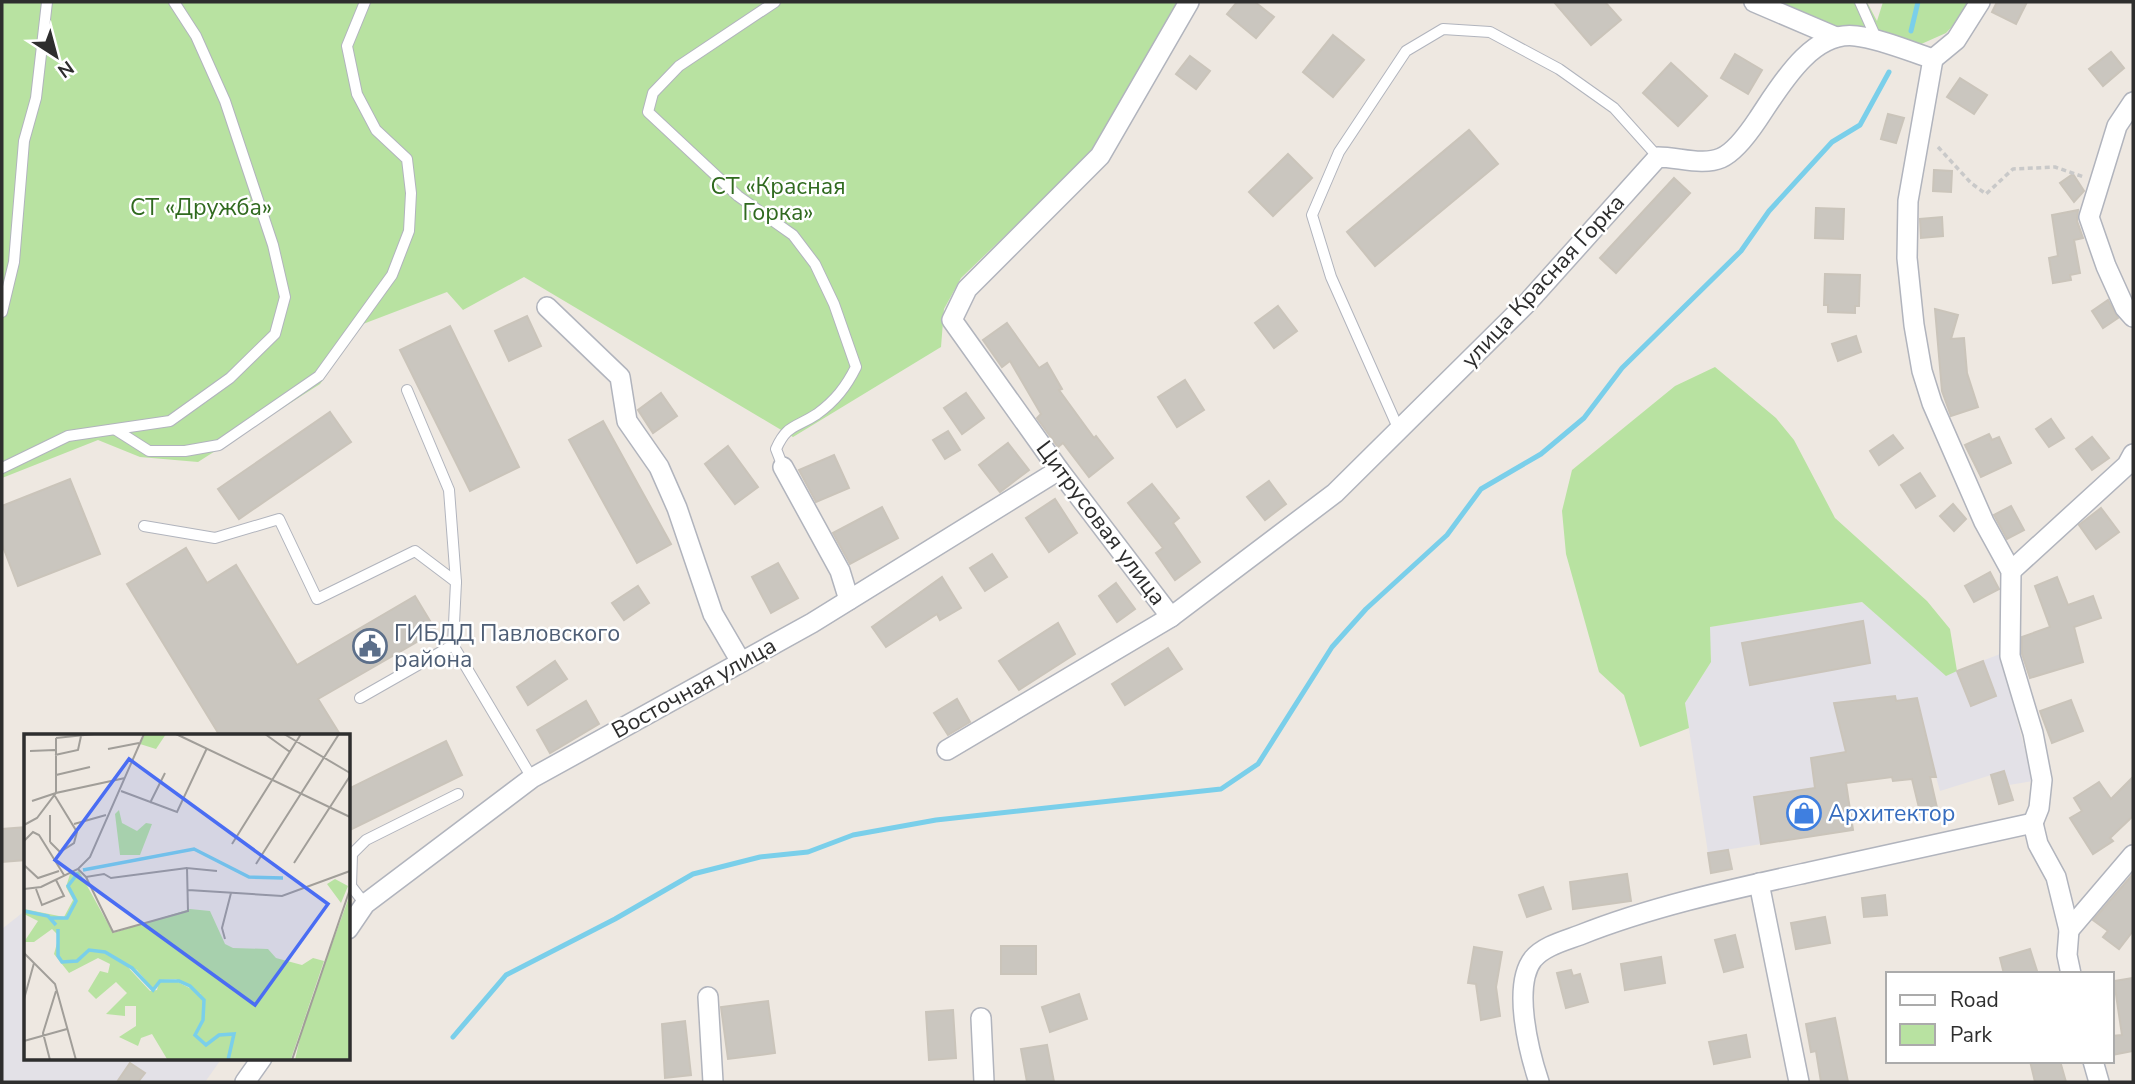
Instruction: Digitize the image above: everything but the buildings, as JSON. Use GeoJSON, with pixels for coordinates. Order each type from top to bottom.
{"type":"FeatureCollection","features":[{"type":"Feature","properties":{"kind":"street","name":"Цитрусовая улица"},"geometry":{"type":"LineString","coordinates":[[947,750],[1171,617],[1059,470],[952,320],[967,289],[1100,156],[1189,2]]}},
{"type":"Feature","properties":{"kind":"street"},"geometry":{"type":"LineString","coordinates":[[1754,2],[1836,37]]}},
{"type":"Feature","properties":{"kind":"street"},"geometry":{"type":"LineString","coordinates":[[1980,2],[1956,40],[1933,59],[1909,201],[1907,258],[1922,372],[1967,484],[2011,571],[2010,656],[2033,733],[2042,780],[2039,808],[2033,823],[2038,844],[2056,877],[2069,930],[2067,955],[2071,972]]}},
{"type":"Feature","properties":{"kind":"street"},"geometry":{"type":"LineString","coordinates":[[1658,157],[1706,162],[1724,157],[1752,128],[1791,71],[1813,51],[1836,37],[1855,35],[1933,59]]}},
{"type":"Feature","properties":{"kind":"street"},"geometry":{"type":"LineString","coordinates":[[2133,102],[2117,126],[2089,217],[2106,266],[2133,317]]}},
{"type":"Feature","properties":{"kind":"street","name":"улица Красная Горка"},"geometry":{"type":"LineString","coordinates":[[1171,617],[1335,493],[1528,302],[1658,157]]}},
{"type":"Feature","properties":{"kind":"street"},"geometry":{"type":"LineString","coordinates":[[547,307],[620,377],[627,421],[659,467],[677,508],[713,614],[741,662]]}},
{"type":"Feature","properties":{"kind":"street"},"geometry":{"type":"LineString","coordinates":[[2011,571],[2127,465],[2133,454]]}},
{"type":"Feature","properties":{"kind":"street"},"geometry":{"type":"LineString","coordinates":[[783,467],[840,571],[849,600]]}},
{"type":"Feature","properties":{"kind":"street","name":"Восточная улица"},"geometry":{"type":"LineString","coordinates":[[350,926],[365,904],[532,778],[849,600],[1059,470]]}},
{"type":"Feature","properties":{"kind":"street"},"geometry":{"type":"LineString","coordinates":[[1539,1082],[1532,1062],[1522,997],[1525,975],[1542,950],[1606,925],[1759,883],[2033,823]]}},
{"type":"Feature","properties":{"kind":"street"},"geometry":{"type":"LineString","coordinates":[[2069,930],[2133,855]]}},
{"type":"Feature","properties":{"kind":"street"},"geometry":{"type":"LineString","coordinates":[[1759,883],[1799,1082]]}},
{"type":"Feature","properties":{"kind":"street"},"geometry":{"type":"LineString","coordinates":[[708,997],[713,1082]]}},
{"type":"Feature","properties":{"kind":"street"},"geometry":{"type":"LineString","coordinates":[[981,1018],[984,1082]]}},
{"type":"Feature","properties":{"kind":"street"},"geometry":{"type":"LineString","coordinates":[[245,1082],[261,1060]]}},
{"type":"Feature","properties":{"kind":"street"},"geometry":{"type":"LineString","coordinates":[[2094,1063],[2099,1082]]}},
{"type":"Feature","properties":{"kind":"lane"},"geometry":{"type":"LineString","coordinates":[[2,312],[14,262],[24,141],[36,98],[47,2]]}},
{"type":"Feature","properties":{"kind":"lane"},"geometry":{"type":"LineString","coordinates":[[2,468],[68,436],[170,421],[230,378],[275,334],[285,297],[273,245],[225,101],[196,36],[174,2]]}},
{"type":"Feature","properties":{"kind":"lane"},"geometry":{"type":"LineString","coordinates":[[116,430],[149,451],[184,451],[219,445],[318,376],[392,275],[410,231],[411,193],[407,159],[376,130],[357,94],[347,46],[365,2]]}},
{"type":"Feature","properties":{"kind":"lane"},"geometry":{"type":"LineString","coordinates":[[775,2],[679,66],[653,93],[649,112],[738,195],[793,235],[815,264],[834,304],[856,367],[843,391],[816,415],[784,431],[776,449],[783,467]]}},
{"type":"Feature","properties":{"kind":"lane"},"geometry":{"type":"LineString","coordinates":[[1860,2],[1878,42]]}},
{"type":"Feature","properties":{"kind":"lane"},"geometry":{"type":"LineString","coordinates":[[1399,430],[1331,277],[1312,215],[1339,152],[1406,51],[1443,29],[1490,32],[1559,69],[1614,108],[1658,157]]}},
{"type":"Feature","properties":{"kind":"lane"},"geometry":{"type":"LineString","coordinates":[[407,390],[449,490],[456,582],[453,645],[532,778]]}},
{"type":"Feature","properties":{"kind":"lane"},"geometry":{"type":"LineString","coordinates":[[144,526],[215,538],[279,519],[317,599],[415,551],[456,582]]}},
{"type":"Feature","properties":{"kind":"lane"},"geometry":{"type":"LineString","coordinates":[[360,698],[453,645]]}},
{"type":"Feature","properties":{"kind":"lane"},"geometry":{"type":"LineString","coordinates":[[365,904],[351,886],[352,854],[366,840],[458,794]]}},
{"type":"Feature","properties":{"kind":"path"},"geometry":{"type":"LineString","coordinates":[[1920,131],[1970,183],[1986,194],[2013,169],[2034,166],[2055,167],[2099,182]]}},
{"type":"Feature","properties":{"kind":"shaded area"},"geometry":{"type":"Polygon","coordinates":[[[1862,602],[1946,675],[2000,654],[2033,781],[2009,785],[2004,771],[1940,791],[1936,777],[1893,781],[1892,777],[1755,797],[1761,844],[1708,853],[1685,703],[1711,662],[1709,627],[1862,602]]]}},
{"type":"Feature","properties":{"kind":"shaded area"},"geometry":{"type":"Polygon","coordinates":[[[24,912],[24,1060],[221,1060],[205,1082],[2,1082],[2,929],[24,912]]]}},
{"type":"Feature","properties":{"kind":"green space"},"geometry":{"type":"Polygon","coordinates":[[[2,2],[1179,2],[1089,155],[961,278],[944,309],[941,347],[793,437],[524,277],[463,310],[447,292],[363,324],[320,384],[198,462],[140,457],[98,440],[2,478],[2,2]]]}},
{"type":"Feature","properties":{"kind":"green space"},"geometry":{"type":"Polygon","coordinates":[[[1771,2],[1867,2],[1877,21],[1883,2],[1969,2],[1960,18],[1946,33],[1919,45],[1835,31],[1771,2]]]}},
{"type":"Feature","properties":{"kind":"green space"},"geometry":{"type":"Polygon","coordinates":[[[1715,367],[1776,418],[1794,440],[1835,518],[1927,601],[1950,629],[1957,671],[1946,676],[1862,602],[1710,627],[1711,662],[1685,703],[1689,728],[1640,747],[1624,695],[1599,672],[1566,554],[1562,511],[1572,470],[1675,386],[1715,367]]]}},
{"type":"Feature","properties":{"kind":"waterway"},"geometry":{"type":"LineString","coordinates":[[1911,31],[1918,2]]}},
{"type":"Feature","properties":{"kind":"waterway"},"geometry":{"type":"LineString","coordinates":[[453,1037],[506,975],[615,919],[693,874],[760,857],[808,852],[853,835],[936,820],[1221,789],[1258,764],[1332,647],[1366,609],[1447,535],[1481,489],[1541,454],[1584,418],[1622,368],[1741,251],[1769,211],[1832,142],[1860,125],[1889,72]]}},
{"type":"Feature","properties":{"kind":"place","name":"ГИБДД Павловского района"},"geometry":{"type":"Point","coordinates":[370,646]}},
{"type":"Feature","properties":{"kind":"place","name":"Архитектор"},"geometry":{"type":"Point","coordinates":[1804,813]}},
{"type":"Feature","properties":{"kind":"park label","name":"СТ «Красная Горка»"},"geometry":{"type":"Point","coordinates":[778,199]}},
{"type":"Feature","properties":{"kind":"park label","name":"СТ «Дружба»"},"geometry":{"type":"Point","coordinates":[201,207]}}]}
